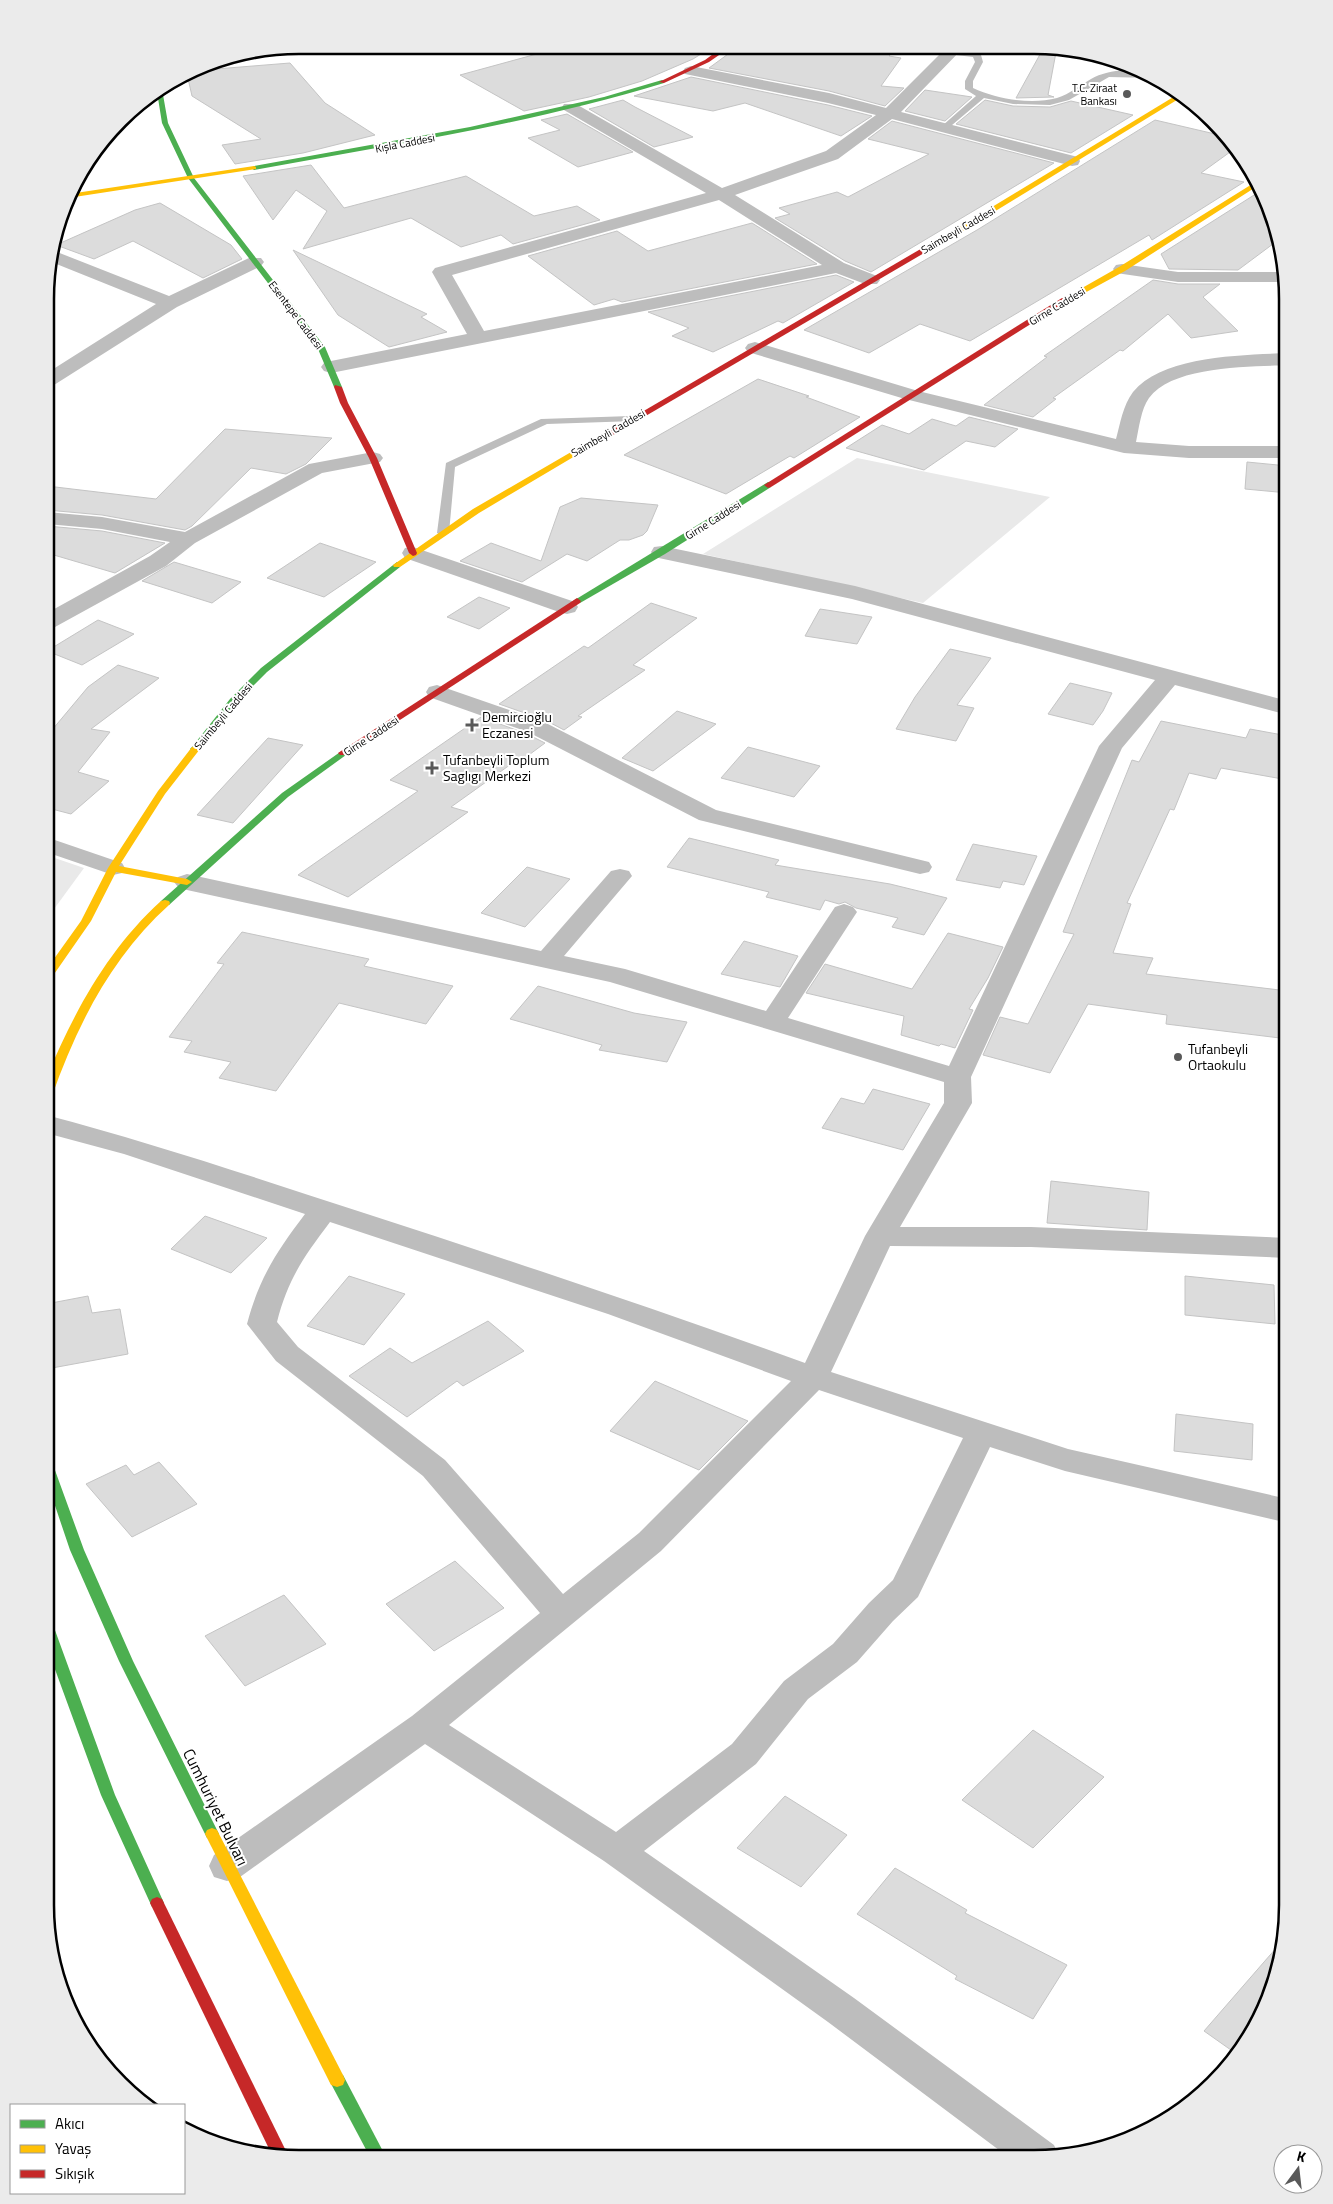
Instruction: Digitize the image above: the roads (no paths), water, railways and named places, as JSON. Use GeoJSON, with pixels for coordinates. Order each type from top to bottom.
{"type":"FeatureCollection","features":[{"type":"Feature","properties":{"kind":"street","name":"Kışla Caddesi"},"geometry":{"type":"LineString","coordinates":[[77,195],[374,149],[570,107],[616,96],[691,71],[717,54]]}},
{"type":"Feature","properties":{"kind":"street"},"geometry":{"type":"LineString","coordinates":[[478,337],[441,272],[721,194],[832,155],[890,113],[953,54]]}},
{"type":"Feature","properties":{"kind":"street"},"geometry":{"type":"LineString","coordinates":[[691,71],[829,98],[1072,161]]}},
{"type":"Feature","properties":{"kind":"street","name":"Esentepe Caddesi"},"geometry":{"type":"LineString","coordinates":[[161,96],[165,123],[191,178],[322,349],[331,367],[344,403],[373,458],[413,552]]}},
{"type":"Feature","properties":{"kind":"street","name":"Saimbeyli Caddesi"},"geometry":{"type":"LineString","coordinates":[[113,868],[161,793],[233,701],[264,670],[413,552],[476,511],[970,224],[1175,99]]}},
{"type":"Feature","properties":{"kind":"street"},"geometry":{"type":"LineString","coordinates":[[570,107],[721,194],[838,267],[871,280]]}},
{"type":"Feature","properties":{"kind":"street","name":"Girne Caddesi"},"geometry":{"type":"LineString","coordinates":[[187,882],[285,795],[341,755],[566,607],[662,552],[912,395],[1071,297],[1122,269],[1252,187]]}},
{"type":"Feature","properties":{"kind":"street"},"geometry":{"type":"LineString","coordinates":[[57,259],[170,303]]}},
{"type":"Feature","properties":{"kind":"street"},"geometry":{"type":"LineString","coordinates":[[54,376],[170,303],[255,262]]}},
{"type":"Feature","properties":{"kind":"street"},"geometry":{"type":"LineString","coordinates":[[331,367],[838,267]]}},
{"type":"Feature","properties":{"kind":"street"},"geometry":{"type":"LineString","coordinates":[[1122,269],[1178,277],[1278,277]]}},
{"type":"Feature","properties":{"kind":"street"},"geometry":{"type":"LineString","coordinates":[[755,348],[912,395],[1124,447],[1189,452],[1279,452]]}},
{"type":"Feature","properties":{"kind":"street"},"geometry":{"type":"LineString","coordinates":[[1124,447],[1141,396],[1154,381],[1211,363],[1279,359]]}},
{"type":"Feature","properties":{"kind":"street"},"geometry":{"type":"LineString","coordinates":[[54,618],[158,561],[188,539],[316,468],[373,458]]}},
{"type":"Feature","properties":{"kind":"street"},"geometry":{"type":"LineString","coordinates":[[54,519],[102,523],[188,539]]}},
{"type":"Feature","properties":{"kind":"street"},"geometry":{"type":"LineString","coordinates":[[413,552],[566,607]]}},
{"type":"Feature","properties":{"kind":"street"},"geometry":{"type":"LineString","coordinates":[[662,552],[855,594],[1279,706]]}},
{"type":"Feature","properties":{"kind":"street"},"geometry":{"type":"LineString","coordinates":[[227,1866],[424,1726],[650,1542],[813,1377],[880,1236],[958,1103],[957,1077],[1112,746],[1170,677]]}},
{"type":"Feature","properties":{"kind":"street"},"geometry":{"type":"LineString","coordinates":[[437,692],[536,727],[708,815],[920,867]]}},
{"type":"Feature","properties":{"kind":"street"},"geometry":{"type":"LineString","coordinates":[[54,847],[113,868],[187,882],[616,975],[957,1077]]}},
{"type":"Feature","properties":{"kind":"street"},"geometry":{"type":"LineString","coordinates":[[54,967],[86,921],[113,868]]}},
{"type":"Feature","properties":{"kind":"street"},"geometry":{"type":"LineString","coordinates":[[547,960],[620,876]]}},
{"type":"Feature","properties":{"kind":"street"},"geometry":{"type":"LineString","coordinates":[[54,1073],[89,1000],[114,959],[136,932],[187,882]]}},
{"type":"Feature","properties":{"kind":"street"},"geometry":{"type":"LineString","coordinates":[[772,1022],[844,912]]}},
{"type":"Feature","properties":{"kind":"street"},"geometry":{"type":"LineString","coordinates":[[54,1126],[134,1148],[619,1307],[813,1377],[1065,1460],[1279,1509]]}},
{"type":"Feature","properties":{"kind":"street"},"geometry":{"type":"LineString","coordinates":[[324,1210],[286,1260],[268,1300],[262,1324],[287,1354],[434,1468],[561,1614]]}},
{"type":"Feature","properties":{"kind":"street"},"geometry":{"type":"LineString","coordinates":[[880,1236],[1031,1237],[1279,1248]]}},
{"type":"Feature","properties":{"kind":"street"},"geometry":{"type":"LineString","coordinates":[[617,1851],[744,1754],[796,1690],[845,1653],[881,1612],[906,1588],[981,1432]]}},
{"type":"Feature","properties":{"kind":"street","name":"Cumhuriyet Bulvarı"},"geometry":{"type":"LineString","coordinates":[[54,1485],[77,1550],[126,1661],[227,1866],[374,2150]]}},
{"type":"Feature","properties":{"kind":"street"},"geometry":{"type":"LineString","coordinates":[[54,1647],[108,1795],[164,1920],[277,2149]]}},
{"type":"Feature","properties":{"kind":"street"},"geometry":{"type":"LineString","coordinates":[[424,1726],[617,1851],[841,2010],[1028,2150]]}},
{"type":"Feature","properties":{"kind":"lane"},"geometry":{"type":"LineString","coordinates":[[973,54],[977,55],[979,62],[969,81],[969,89],[981,96],[1044,103],[1061,100],[1107,76],[1124,73],[1132,74]]}},
{"type":"Feature","properties":{"kind":"lane"},"geometry":{"type":"LineString","coordinates":[[945,128],[981,96]]}},
{"type":"Feature","properties":{"kind":"lane"},"geometry":{"type":"LineString","coordinates":[[443,533],[450,465],[545,421],[632,419]]}},
{"type":"Feature","properties":{"kind":"place","name":"T.C. Ziraat Bankası"},"geometry":{"type":"Point","coordinates":[1127,94]}},
{"type":"Feature","properties":{"kind":"place","name":"Demircioğlu Eczanesi"},"geometry":{"type":"Point","coordinates":[472,725]}},
{"type":"Feature","properties":{"kind":"place","name":"Tufanbeyli Toplum Saglıgı Merkezi"},"geometry":{"type":"Point","coordinates":[432,768]}},
{"type":"Feature","properties":{"kind":"place","name":"Tufanbeyli Ortaokulu"},"geometry":{"type":"Point","coordinates":[1178,1057]}}]}
